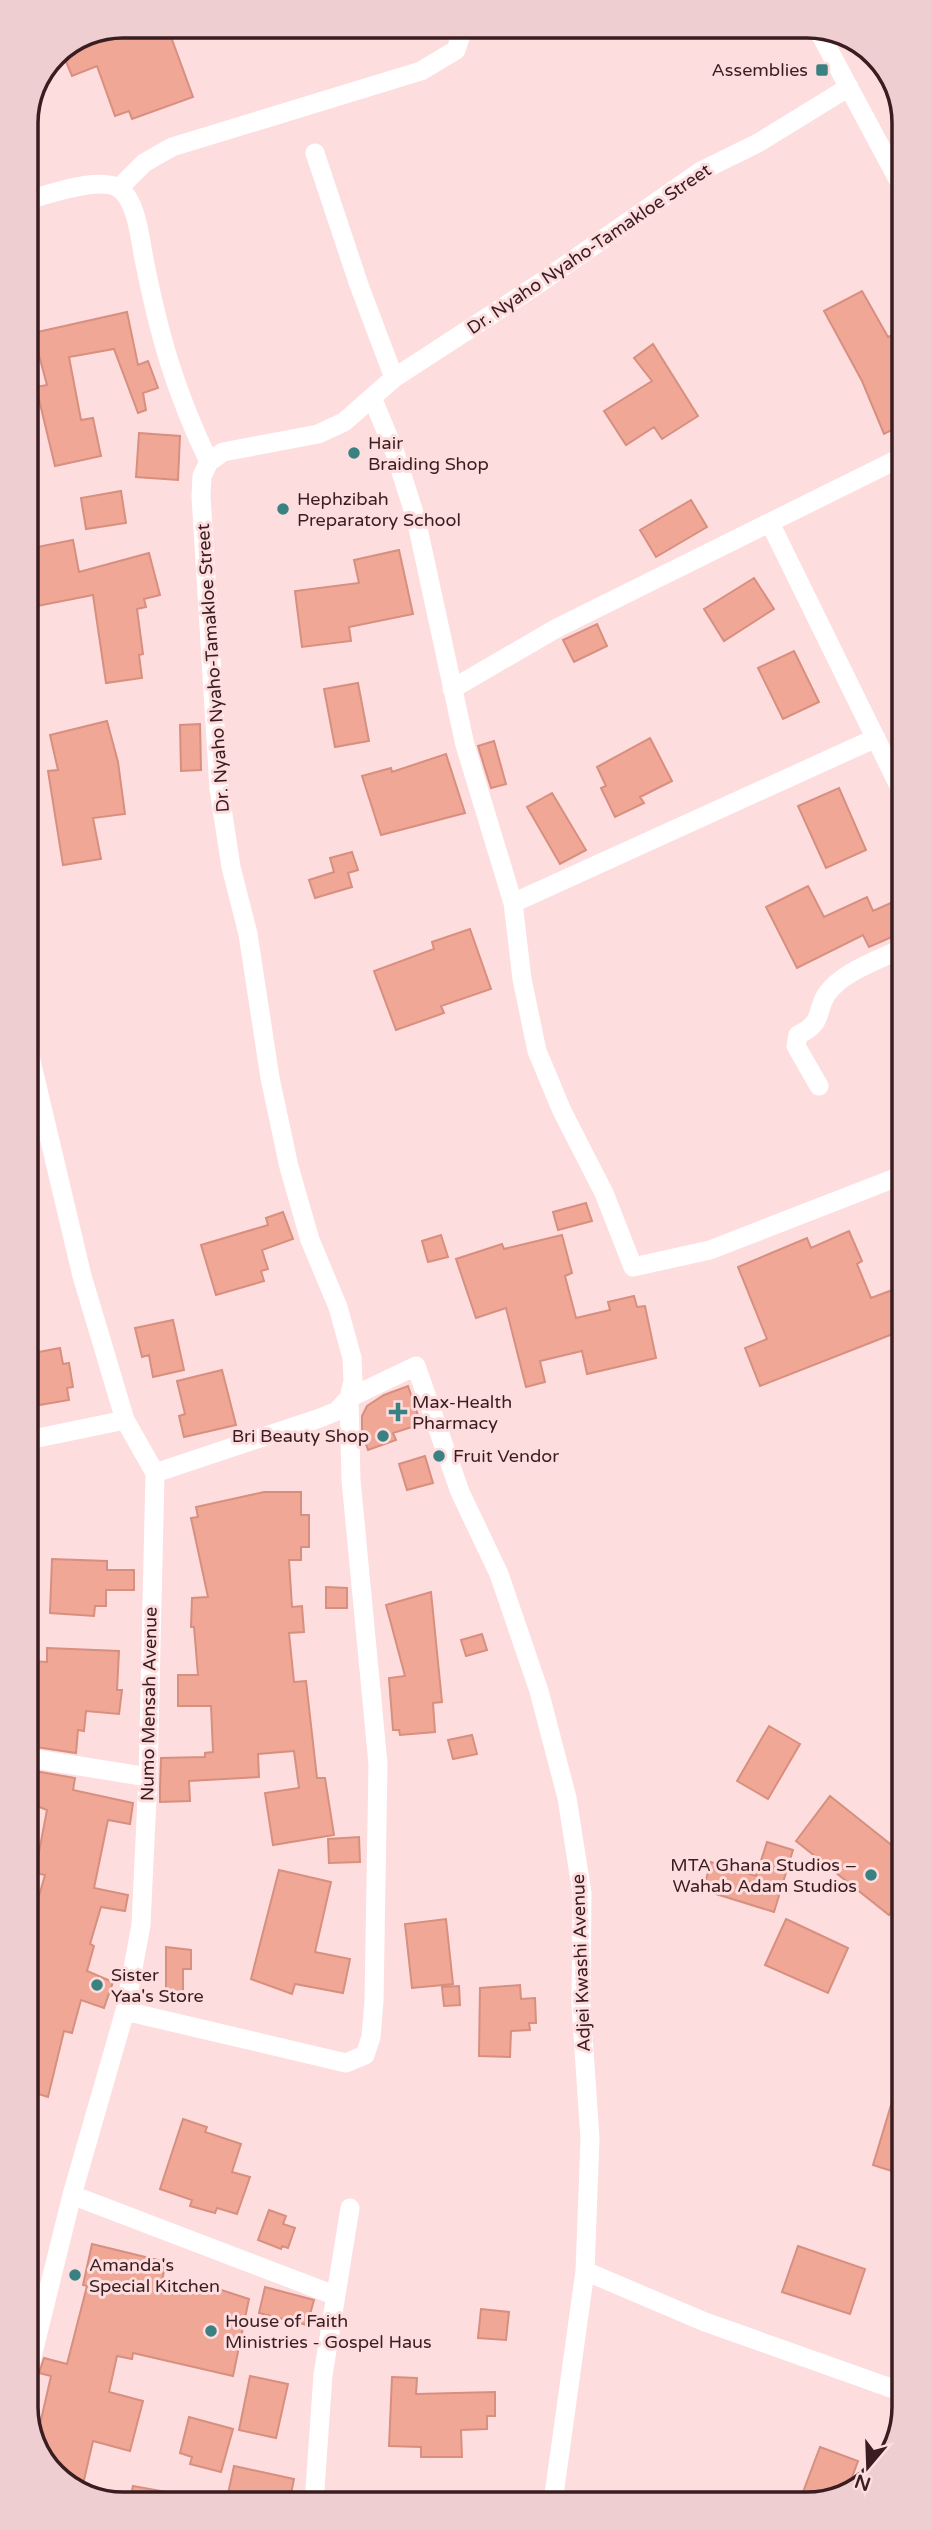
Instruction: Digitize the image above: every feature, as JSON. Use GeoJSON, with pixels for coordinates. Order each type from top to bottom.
{"type":"FeatureCollection","features":[{"type":"Feature","properties":{"kind":"street"},"geometry":{"type":"LineString","coordinates":[[119,188],[144,163],[172,147],[421,71],[456,50],[460,39]]}},
{"type":"Feature","properties":{"kind":"street"},"geometry":{"type":"LineString","coordinates":[[823,40],[892,168]]}},
{"type":"Feature","properties":{"kind":"street","name":"Dr. Nyaho Nyaho-Tamakloe Street"},"geometry":{"type":"LineString","coordinates":[[125,2011],[346,2063],[365,2055],[372,2037],[377,1764],[353,1507],[349,1398],[354,1381],[352,1358],[338,1307],[310,1240],[289,1167],[270,1078],[248,934],[231,867],[221,802],[201,496],[202,476],[209,462],[223,452],[318,434],[344,422],[394,377],[548,278],[701,171],[758,143],[849,88]]}},
{"type":"Feature","properties":{"kind":"street"},"geometry":{"type":"LineString","coordinates":[[315,153],[359,285],[394,377]]}},
{"type":"Feature","properties":{"kind":"street"},"geometry":{"type":"LineString","coordinates":[[39,197],[99,183],[119,188],[127,197],[139,232],[164,353],[185,412],[209,462]]}},
{"type":"Feature","properties":{"kind":"street"},"geometry":{"type":"LineString","coordinates":[[372,397],[395,453],[416,519],[452,689],[485,818],[513,903],[522,979],[537,1051],[562,1111],[604,1193],[633,1267],[710,1250],[892,1179]]}},
{"type":"Feature","properties":{"kind":"street"},"geometry":{"type":"LineString","coordinates":[[452,689],[557,628],[892,462]]}},
{"type":"Feature","properties":{"kind":"street"},"geometry":{"type":"LineString","coordinates":[[770,523],[892,771]]}},
{"type":"Feature","properties":{"kind":"street"},"geometry":{"type":"LineString","coordinates":[[513,903],[876,738]]}},
{"type":"Feature","properties":{"kind":"street"},"geometry":{"type":"LineString","coordinates":[[819,1086],[796,1046],[799,1035],[821,1016],[826,995],[849,975],[892,954]]}},
{"type":"Feature","properties":{"kind":"street"},"geometry":{"type":"LineString","coordinates":[[39,1094],[82,1276],[125,1420],[155,1473],[320,1418],[337,1411],[349,1398]]}},
{"type":"Feature","properties":{"kind":"street","name":"Adjei Kwashi Avenue"},"geometry":{"type":"LineString","coordinates":[[349,1398],[415,1366],[460,1492],[499,1574],[539,1691],[567,1798],[582,1894],[581,2005],[590,2138],[585,2271],[554,2492]]}},
{"type":"Feature","properties":{"kind":"street"},"geometry":{"type":"LineString","coordinates":[[39,1438],[125,1420]]}},
{"type":"Feature","properties":{"kind":"street","name":"Numo Mensah Avenue"},"geometry":{"type":"LineString","coordinates":[[39,2325],[72,2195],[125,2011],[141,1925],[148,1777],[155,1473]]}},
{"type":"Feature","properties":{"kind":"street"},"geometry":{"type":"LineString","coordinates":[[39,1760],[148,1777]]}},
{"type":"Feature","properties":{"kind":"street"},"geometry":{"type":"LineString","coordinates":[[72,2195],[334,2295]]}},
{"type":"Feature","properties":{"kind":"street"},"geometry":{"type":"LineString","coordinates":[[315,2491],[323,2375],[334,2295],[351,2208]]}},
{"type":"Feature","properties":{"kind":"street"},"geometry":{"type":"LineString","coordinates":[[585,2271],[705,2322],[892,2388]]}},
{"type":"Feature","properties":{"kind":"building"},"geometry":{"type":"Polygon","coordinates":[[[172,39],[193,97],[132,119],[129,111],[115,116],[97,66],[72,76],[66,62],[91,45],[107,40],[172,39]]]}},
{"type":"Feature","properties":{"kind":"building"},"geometry":{"type":"Polygon","coordinates":[[[862,291],[888,337],[892,335],[892,430],[884,434],[862,381],[824,311],[862,291]]]}},
{"type":"Feature","properties":{"kind":"building"},"geometry":{"type":"Polygon","coordinates":[[[127,312],[138,365],[148,361],[158,388],[143,393],[146,410],[138,413],[114,349],[69,357],[81,420],[93,418],[101,456],[55,466],[39,399],[39,386],[47,385],[39,355],[39,332],[127,312]]]}},
{"type":"Feature","properties":{"kind":"building"},"geometry":{"type":"Polygon","coordinates":[[[653,344],[698,416],[662,439],[654,427],[626,445],[604,411],[652,381],[634,358],[653,344]]]}},
{"type":"Feature","properties":{"kind":"building"},"geometry":{"type":"Polygon","coordinates":[[[139,433],[180,436],[178,480],[136,477],[139,433]]]}},
{"type":"Feature","properties":{"kind":"building"},"geometry":{"type":"Polygon","coordinates":[[[121,491],[126,523],[86,529],[81,498],[121,491]]]}},
{"type":"Feature","properties":{"kind":"building"},"geometry":{"type":"Polygon","coordinates":[[[691,500],[707,527],[656,557],[640,530],[691,500]]]}},
{"type":"Feature","properties":{"kind":"building"},"geometry":{"type":"Polygon","coordinates":[[[73,540],[79,572],[149,553],[160,595],[144,599],[146,607],[137,609],[143,654],[139,655],[142,678],[106,683],[93,595],[39,606],[39,547],[73,540]]]}},
{"type":"Feature","properties":{"kind":"building"},"geometry":{"type":"Polygon","coordinates":[[[399,550],[413,614],[349,627],[351,641],[302,647],[295,591],[359,583],[354,560],[399,550]]]}},
{"type":"Feature","properties":{"kind":"building"},"geometry":{"type":"Polygon","coordinates":[[[754,578],[774,609],[724,641],[704,609],[754,578]]]}},
{"type":"Feature","properties":{"kind":"building"},"geometry":{"type":"Polygon","coordinates":[[[597,624],[607,646],[574,662],[563,640],[597,624]]]}},
{"type":"Feature","properties":{"kind":"building"},"geometry":{"type":"Polygon","coordinates":[[[794,651],[819,702],[783,719],[758,668],[794,651]]]}},
{"type":"Feature","properties":{"kind":"building"},"geometry":{"type":"Polygon","coordinates":[[[358,683],[369,741],[335,747],[324,689],[358,683]]]}},
{"type":"Feature","properties":{"kind":"building"},"geometry":{"type":"Polygon","coordinates":[[[107,721],[118,762],[125,814],[93,818],[101,859],[63,865],[48,771],[58,770],[50,735],[107,721]]]}},
{"type":"Feature","properties":{"kind":"building"},"geometry":{"type":"Polygon","coordinates":[[[200,724],[201,770],[181,771],[180,725],[200,724]]]}},
{"type":"Feature","properties":{"kind":"building"},"geometry":{"type":"Polygon","coordinates":[[[650,738],[672,781],[640,797],[644,803],[615,817],[601,788],[606,786],[597,767],[650,738]]]}},
{"type":"Feature","properties":{"kind":"building"},"geometry":{"type":"Polygon","coordinates":[[[494,741],[506,784],[491,788],[478,746],[494,741]]]}},
{"type":"Feature","properties":{"kind":"building"},"geometry":{"type":"Polygon","coordinates":[[[446,754],[465,813],[381,835],[362,776],[391,768],[392,772],[446,754]]]}},
{"type":"Feature","properties":{"kind":"building"},"geometry":{"type":"Polygon","coordinates":[[[839,788],[866,850],[826,868],[798,806],[839,788]]]}},
{"type":"Feature","properties":{"kind":"building"},"geometry":{"type":"Polygon","coordinates":[[[552,793],[586,850],[560,864],[527,807],[552,793]]]}},
{"type":"Feature","properties":{"kind":"building"},"geometry":{"type":"Polygon","coordinates":[[[352,852],[358,870],[348,873],[352,887],[315,898],[309,880],[334,872],[330,858],[352,852]]]}},
{"type":"Feature","properties":{"kind":"building"},"geometry":{"type":"Polygon","coordinates":[[[808,886],[824,917],[867,897],[873,911],[892,902],[892,937],[869,947],[863,935],[797,968],[766,907],[808,886]]]}},
{"type":"Feature","properties":{"kind":"building"},"geometry":{"type":"Polygon","coordinates":[[[470,929],[491,989],[441,1006],[444,1013],[396,1030],[374,971],[434,949],[432,942],[470,929]]]}},
{"type":"Feature","properties":{"kind":"building"},"geometry":{"type":"Polygon","coordinates":[[[586,1203],[592,1221],[558,1230],[553,1212],[586,1203]]]}},
{"type":"Feature","properties":{"kind":"building"},"geometry":{"type":"Polygon","coordinates":[[[283,1212],[293,1239],[262,1250],[268,1269],[261,1271],[264,1281],[216,1295],[201,1245],[268,1225],[266,1218],[283,1212]]]}},
{"type":"Feature","properties":{"kind":"building"},"geometry":{"type":"Polygon","coordinates":[[[849,1231],[862,1261],[857,1264],[871,1298],[892,1290],[892,1334],[760,1386],[745,1348],[767,1339],[738,1267],[807,1238],[811,1248],[849,1231]]]}},
{"type":"Feature","properties":{"kind":"building"},"geometry":{"type":"Polygon","coordinates":[[[441,1235],[448,1257],[428,1262],[422,1241],[441,1235]]]}},
{"type":"Feature","properties":{"kind":"building"},"geometry":{"type":"Polygon","coordinates":[[[562,1235],[572,1273],[565,1276],[576,1318],[610,1310],[608,1302],[634,1296],[637,1307],[645,1306],[656,1358],[587,1374],[582,1351],[540,1361],[545,1382],[526,1387],[506,1308],[476,1318],[456,1259],[502,1244],[504,1249],[562,1235]]]}},
{"type":"Feature","properties":{"kind":"building"},"geometry":{"type":"Polygon","coordinates":[[[173,1320],[184,1370],[153,1377],[149,1355],[142,1357],[135,1328],[173,1320]]]}},
{"type":"Feature","properties":{"kind":"building"},"geometry":{"type":"Polygon","coordinates":[[[60,1348],[63,1364],[69,1363],[73,1387],[67,1388],[69,1400],[39,1405],[39,1352],[60,1348]]]}},
{"type":"Feature","properties":{"kind":"building"},"geometry":{"type":"Polygon","coordinates":[[[222,1370],[236,1425],[184,1437],[179,1416],[185,1414],[177,1381],[222,1370]]]}},
{"type":"Feature","properties":{"kind":"building"},"geometry":{"type":"Polygon","coordinates":[[[408,1386],[421,1424],[393,1433],[396,1440],[368,1450],[362,1433],[362,1416],[367,1406],[384,1395],[408,1386]]]}},
{"type":"Feature","properties":{"kind":"building"},"geometry":{"type":"Polygon","coordinates":[[[425,1456],[433,1483],[407,1490],[399,1464],[425,1456]]]}},
{"type":"Feature","properties":{"kind":"building"},"geometry":{"type":"Polygon","coordinates":[[[264,1492],[301,1492],[301,1515],[309,1515],[309,1547],[301,1547],[301,1560],[289,1560],[292,1607],[302,1606],[304,1632],[289,1633],[294,1682],[306,1681],[317,1778],[325,1778],[334,1835],[273,1845],[265,1793],[299,1788],[294,1751],[258,1754],[259,1777],[189,1781],[190,1801],[160,1802],[161,1758],[205,1757],[205,1753],[213,1752],[211,1706],[178,1706],[178,1675],[198,1675],[194,1627],[191,1627],[192,1598],[208,1597],[191,1518],[198,1517],[196,1507],[264,1492]]]}},
{"type":"Feature","properties":{"kind":"building"},"geometry":{"type":"Polygon","coordinates":[[[52,1559],[107,1561],[107,1570],[134,1570],[134,1590],[106,1590],[106,1606],[95,1606],[94,1616],[50,1613],[52,1559]]]}},
{"type":"Feature","properties":{"kind":"building"},"geometry":{"type":"Polygon","coordinates":[[[326,1587],[347,1588],[347,1608],[326,1608],[326,1587]]]}},
{"type":"Feature","properties":{"kind":"building"},"geometry":{"type":"Polygon","coordinates":[[[431,1592],[442,1702],[433,1703],[435,1732],[400,1735],[399,1730],[393,1730],[389,1678],[405,1676],[386,1605],[431,1592]]]}},
{"type":"Feature","properties":{"kind":"building"},"geometry":{"type":"Polygon","coordinates":[[[482,1634],[487,1650],[466,1656],[461,1640],[482,1634]]]}},
{"type":"Feature","properties":{"kind":"building"},"geometry":{"type":"Polygon","coordinates":[[[47,1648],[119,1651],[117,1690],[122,1690],[119,1714],[86,1711],[84,1731],[78,1730],[76,1753],[39,1747],[39,1662],[47,1662],[47,1648]]]}},
{"type":"Feature","properties":{"kind":"building"},"geometry":{"type":"Polygon","coordinates":[[[769,1726],[800,1744],[768,1799],[737,1781],[769,1726]]]}},
{"type":"Feature","properties":{"kind":"building"},"geometry":{"type":"Polygon","coordinates":[[[472,1735],[477,1754],[453,1759],[448,1740],[472,1735]]]}},
{"type":"Feature","properties":{"kind":"building"},"geometry":{"type":"Polygon","coordinates":[[[39,1772],[75,1778],[73,1790],[133,1803],[130,1824],[108,1820],[94,1888],[128,1895],[125,1911],[101,1907],[90,1944],[94,1946],[87,1971],[113,1982],[104,2008],[81,2000],[72,2033],[64,2031],[48,2097],[39,2094],[39,1896],[45,1875],[39,1874],[39,1852],[47,1810],[39,1807],[39,1772]]]}},
{"type":"Feature","properties":{"kind":"building","name":"MTA Ghana Studios – Wahab Adam Studios"},"geometry":{"type":"Polygon","coordinates":[[[830,1796],[892,1845],[892,1911],[889,1915],[796,1841],[830,1796]]]}},
{"type":"Feature","properties":{"kind":"building"},"geometry":{"type":"Polygon","coordinates":[[[359,1837],[360,1862],[329,1863],[328,1839],[359,1837]]]}},
{"type":"Feature","properties":{"kind":"building"},"geometry":{"type":"Polygon","coordinates":[[[767,1842],[793,1850],[774,1912],[703,1890],[711,1862],[756,1876],[767,1842]]]}},
{"type":"Feature","properties":{"kind":"building"},"geometry":{"type":"Polygon","coordinates":[[[279,1870],[331,1882],[315,1952],[350,1959],[343,1993],[295,1984],[292,1994],[251,1979],[279,1870]]]}},
{"type":"Feature","properties":{"kind":"building"},"geometry":{"type":"Polygon","coordinates":[[[446,1919],[453,1984],[412,1988],[405,1924],[446,1919]]]}},
{"type":"Feature","properties":{"kind":"building"},"geometry":{"type":"Polygon","coordinates":[[[786,1919],[848,1948],[828,1993],[765,1965],[786,1919]]]}},
{"type":"Feature","properties":{"kind":"building"},"geometry":{"type":"Polygon","coordinates":[[[166,1947],[191,1950],[191,1969],[183,1969],[183,1997],[166,1996],[166,1947]]]}},
{"type":"Feature","properties":{"kind":"building"},"geometry":{"type":"Polygon","coordinates":[[[520,1985],[521,1999],[535,1998],[536,2023],[529,2023],[530,2030],[511,2031],[510,2057],[479,2056],[480,1988],[520,1985]]]}},
{"type":"Feature","properties":{"kind":"building"},"geometry":{"type":"Polygon","coordinates":[[[459,1986],[460,2005],[444,2006],[442,1987],[459,1986]]]}},
{"type":"Feature","properties":{"kind":"building"},"geometry":{"type":"Polygon","coordinates":[[[892,2102],[892,2171],[873,2165],[892,2102]]]}},
{"type":"Feature","properties":{"kind":"building"},"geometry":{"type":"Polygon","coordinates":[[[183,2119],[207,2127],[205,2132],[241,2144],[232,2172],[250,2177],[237,2214],[217,2208],[215,2213],[190,2206],[192,2200],[160,2189],[183,2119]]]}},
{"type":"Feature","properties":{"kind":"building"},"geometry":{"type":"Polygon","coordinates":[[[269,2210],[286,2216],[283,2224],[295,2228],[288,2248],[282,2246],[281,2249],[258,2240],[269,2210]]]}},
{"type":"Feature","properties":{"kind":"building"},"geometry":{"type":"Polygon","coordinates":[[[92,2244],[166,2262],[162,2281],[211,2291],[212,2287],[249,2299],[233,2376],[133,2353],[132,2359],[117,2356],[109,2392],[143,2401],[130,2451],[93,2441],[84,2481],[56,2458],[45,2439],[40,2424],[51,2376],[39,2373],[44,2358],[67,2364],[87,2286],[83,2285],[92,2244]]]}},
{"type":"Feature","properties":{"kind":"building"},"geometry":{"type":"Polygon","coordinates":[[[798,2246],[865,2269],[850,2314],[782,2292],[798,2246]]]}},
{"type":"Feature","properties":{"kind":"building"},"geometry":{"type":"Polygon","coordinates":[[[265,2287],[314,2300],[307,2325],[259,2313],[265,2287]]]}},
{"type":"Feature","properties":{"kind":"building"},"geometry":{"type":"Polygon","coordinates":[[[481,2309],[509,2312],[506,2340],[478,2338],[481,2309]]]}},
{"type":"Feature","properties":{"kind":"building"},"geometry":{"type":"Polygon","coordinates":[[[250,2376],[288,2384],[276,2438],[239,2430],[250,2376]]]}},
{"type":"Feature","properties":{"kind":"building"},"geometry":{"type":"Polygon","coordinates":[[[392,2377],[417,2378],[416,2394],[495,2392],[495,2416],[487,2416],[487,2429],[461,2430],[462,2457],[421,2457],[421,2447],[389,2446],[392,2377]]]}},
{"type":"Feature","properties":{"kind":"building"},"geometry":{"type":"Polygon","coordinates":[[[189,2417],[233,2429],[221,2472],[190,2464],[192,2457],[180,2453],[189,2417]]]}},
{"type":"Feature","properties":{"kind":"building"},"geometry":{"type":"Polygon","coordinates":[[[820,2447],[858,2461],[851,2479],[829,2489],[803,2492],[820,2447]]]}},
{"type":"Feature","properties":{"kind":"building"},"geometry":{"type":"Polygon","coordinates":[[[234,2466],[294,2479],[291,2491],[229,2491],[234,2466]]]}},
{"type":"Feature","properties":{"kind":"building"},"geometry":{"type":"Polygon","coordinates":[[[133,2486],[161,2491],[132,2491],[133,2486]]]}},
{"type":"Feature","properties":{"kind":"place","name":"Assemblies"},"geometry":{"type":"Point","coordinates":[822,70]}},
{"type":"Feature","properties":{"kind":"place","name":"Hair Braiding Shop"},"geometry":{"type":"Point","coordinates":[354,453]}},
{"type":"Feature","properties":{"kind":"place","name":"Hephzibah Preparatory School"},"geometry":{"type":"Point","coordinates":[283,509]}},
{"type":"Feature","properties":{"kind":"place","name":"Max-Health Pharmacy"},"geometry":{"type":"Point","coordinates":[398,1412]}},
{"type":"Feature","properties":{"kind":"place","name":"Bri Beauty Shop"},"geometry":{"type":"Point","coordinates":[383,1436]}},
{"type":"Feature","properties":{"kind":"place","name":"Fruit Vendor"},"geometry":{"type":"Point","coordinates":[439,1456]}},
{"type":"Feature","properties":{"kind":"place","name":"MTA Ghana Studios – Wahab Adam Studios"},"geometry":{"type":"Point","coordinates":[871,1875]}},
{"type":"Feature","properties":{"kind":"place","name":"Sister Yaa's Store"},"geometry":{"type":"Point","coordinates":[97,1985]}},
{"type":"Feature","properties":{"kind":"place","name":"Amanda's Special Kitchen"},"geometry":{"type":"Point","coordinates":[75,2275]}},
{"type":"Feature","properties":{"kind":"place","name":"House of Faith Ministries - Gospel Haus"},"geometry":{"type":"Point","coordinates":[211,2331]}}]}
